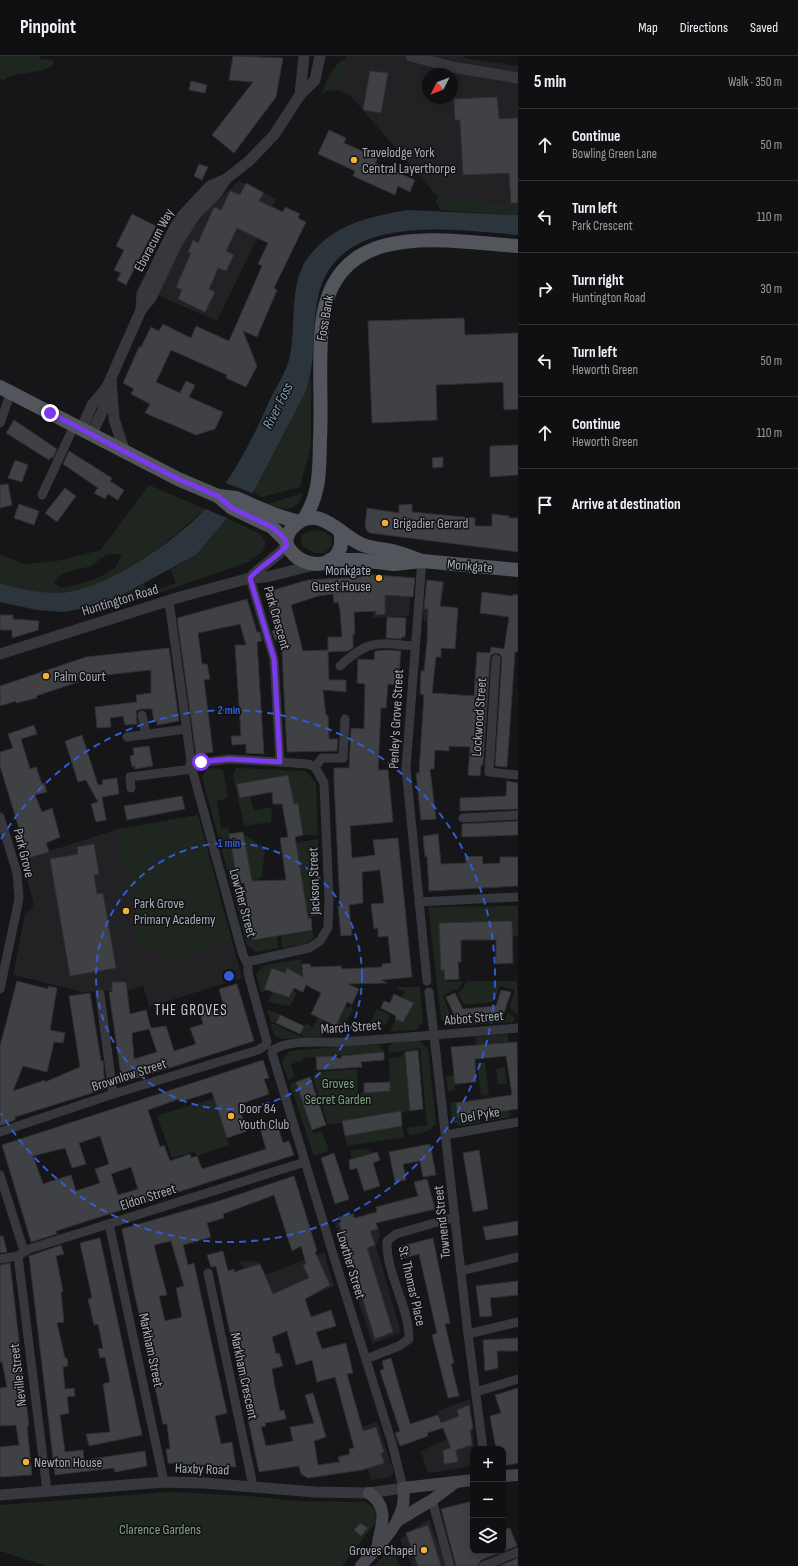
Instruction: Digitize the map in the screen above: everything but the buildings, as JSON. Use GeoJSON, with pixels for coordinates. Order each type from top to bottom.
{"type":"FeatureCollection","features":[{"type":"Feature","properties":{"kind":"main road","name":"Foss Bank"},"geometry":{"type":"LineString","coordinates":[[301,520],[312,507],[317,493],[322,324],[330,291],[347,264],[362,253],[369,250],[384,245],[415,240],[456,240],[518,246]]}},
{"type":"Feature","properties":{"kind":"main road"},"geometry":{"type":"LineString","coordinates":[[6,389],[125,453],[218,496],[236,498],[240,505],[272,527],[295,556],[306,563],[314,565],[330,560],[359,560],[394,564],[422,561]]}},
{"type":"Feature","properties":{"kind":"main road"},"geometry":{"type":"LineString","coordinates":[[240,505],[301,520],[316,518],[326,521],[336,527],[340,532],[362,545],[396,552],[422,561]]}},
{"type":"Feature","properties":{"kind":"main road"},"geometry":{"type":"LineString","coordinates":[[286,543],[288,533],[301,520]]}},
{"type":"Feature","properties":{"kind":"main road"},"geometry":{"type":"LineString","coordinates":[[330,560],[340,547],[340,532]]}},
{"type":"Feature","properties":{"kind":"main road","name":"Monkgate"},"geometry":{"type":"LineString","coordinates":[[422,561],[518,570]]}},
{"type":"Feature","properties":{"kind":"main road"},"geometry":{"type":"LineString","coordinates":[[506,1476],[518,1475]]}},
{"type":"Feature","properties":{"kind":"main road"},"geometry":{"type":"LineString","coordinates":[[399,1520],[405,1500],[403,1488],[470,1480]]}},
{"type":"Feature","properties":{"kind":"main road"},"geometry":{"type":"LineString","coordinates":[[361,1566],[399,1520],[432,1500],[457,1482]]}},
{"type":"Feature","properties":{"kind":"main road"},"geometry":{"type":"LineString","coordinates":[[370,1493],[380,1502],[384,1516],[378,1546]]}},
{"type":"Feature","properties":{"kind":"street","name":"Eboracum Way"},"geometry":{"type":"LineString","coordinates":[[300,95],[304,56]]}},
{"type":"Feature","properties":{"kind":"street","name":"Eboracum Way"},"geometry":{"type":"LineString","coordinates":[[82,430],[92,405],[109,383],[141,310],[151,298],[183,232],[196,214],[217,193],[226,179],[249,161],[274,135],[300,95],[315,80],[320,56]]}},
{"type":"Feature","properties":{"kind":"street"},"geometry":{"type":"LineString","coordinates":[[411,56],[452,67],[518,78]]}},
{"type":"Feature","properties":{"kind":"street"},"geometry":{"type":"LineString","coordinates":[[109,383],[114,419],[125,453]]}},
{"type":"Feature","properties":{"kind":"street"},"geometry":{"type":"LineString","coordinates":[[0,423],[6,389]]}},
{"type":"Feature","properties":{"kind":"street"},"geometry":{"type":"LineString","coordinates":[[42,495],[82,430]]}},
{"type":"Feature","properties":{"kind":"street","name":"Huntington Road"},"geometry":{"type":"LineString","coordinates":[[250,578],[257,570],[275,558],[286,543]]}},
{"type":"Feature","properties":{"kind":"street","name":"Penley's Grove Street"},"geometry":{"type":"LineString","coordinates":[[419,902],[406,768],[414,646],[422,561]]}},
{"type":"Feature","properties":{"kind":"street","name":"Huntington Road"},"geometry":{"type":"LineString","coordinates":[[0,654],[169,601],[250,578],[267,577],[314,565]]}},
{"type":"Feature","properties":{"kind":"street","name":"Park Crescent"},"geometry":{"type":"LineString","coordinates":[[250,578],[274,659],[280,762]]}},
{"type":"Feature","properties":{"kind":"street","name":"Lowther Street"},"geometry":{"type":"LineString","coordinates":[[169,601],[191,766],[243,955],[247,962],[251,986],[272,1059],[392,1443],[403,1488]]}},
{"type":"Feature","properties":{"kind":"street"},"geometry":{"type":"LineString","coordinates":[[340,666],[356,652],[370,645],[383,643],[414,646]]}},
{"type":"Feature","properties":{"kind":"street","name":"Lockwood Street"},"geometry":{"type":"LineString","coordinates":[[496,659],[489,772],[518,775]]}},
{"type":"Feature","properties":{"kind":"street"},"geometry":{"type":"LineString","coordinates":[[142,715],[146,735]]}},
{"type":"Feature","properties":{"kind":"street"},"geometry":{"type":"LineString","coordinates":[[131,788],[130,776],[229,759],[308,764],[315,767],[322,758],[343,758],[346,719]]}},
{"type":"Feature","properties":{"kind":"street"},"geometry":{"type":"LineString","coordinates":[[127,737],[186,730]]}},
{"type":"Feature","properties":{"kind":"street","name":"Jackson Street"},"geometry":{"type":"LineString","coordinates":[[247,962],[309,948],[320,941],[328,928],[329,894],[324,783],[315,767]]}},
{"type":"Feature","properties":{"kind":"street"},"geometry":{"type":"LineString","coordinates":[[463,818],[518,815]]}},
{"type":"Feature","properties":{"kind":"street","name":"Park Grove"},"geometry":{"type":"LineString","coordinates":[[0,817],[17,873],[19,899],[3,966],[0,989]]}},
{"type":"Feature","properties":{"kind":"street"},"geometry":{"type":"LineString","coordinates":[[427,981],[419,902],[517,897]]}},
{"type":"Feature","properties":{"kind":"street","name":"Townend Street"},"geometry":{"type":"LineString","coordinates":[[429,992],[468,1334],[483,1446]]}},
{"type":"Feature","properties":{"kind":"street"},"geometry":{"type":"LineString","coordinates":[[100,994],[113,1094]]}},
{"type":"Feature","properties":{"kind":"street","name":"Abbot Street"},"geometry":{"type":"LineString","coordinates":[[433,1035],[518,1028]]}},
{"type":"Feature","properties":{"kind":"street","name":"March Street"},"geometry":{"type":"LineString","coordinates":[[269,1048],[296,1044],[433,1035]]}},
{"type":"Feature","properties":{"kind":"street","name":"Brownlow Street"},"geometry":{"type":"LineString","coordinates":[[0,1132],[113,1094],[269,1048]]}},
{"type":"Feature","properties":{"kind":"street","name":"Del Pyke"},"geometry":{"type":"LineString","coordinates":[[446,1136],[518,1122]]}},
{"type":"Feature","properties":{"kind":"street","name":"Eldon Street"},"geometry":{"type":"LineString","coordinates":[[0,1259],[305,1162]]}},
{"type":"Feature","properties":{"kind":"street","name":"Neville Street"},"geometry":{"type":"LineString","coordinates":[[0,1175],[21,1253],[47,1491]]}},
{"type":"Feature","properties":{"kind":"street","name":"St. Thomas' Place"},"geometry":{"type":"LineString","coordinates":[[366,1359],[399,1346],[409,1339],[409,1327],[387,1255],[387,1241],[396,1234],[455,1217]]}},
{"type":"Feature","properties":{"kind":"street","name":"Markham Street"},"geometry":{"type":"LineString","coordinates":[[109,1224],[164,1482]]}},
{"type":"Feature","properties":{"kind":"street"},"geometry":{"type":"LineString","coordinates":[[461,1271],[518,1257]]}},
{"type":"Feature","properties":{"kind":"street","name":"Markham Crescent"},"geometry":{"type":"LineString","coordinates":[[208,1273],[253,1486]]}},
{"type":"Feature","properties":{"kind":"street"},"geometry":{"type":"LineString","coordinates":[[468,1334],[518,1322]]}},
{"type":"Feature","properties":{"kind":"street"},"geometry":{"type":"LineString","coordinates":[[476,1392],[518,1379]]}},
{"type":"Feature","properties":{"kind":"street","name":"Haxby Road"},"geometry":{"type":"LineString","coordinates":[[0,1495],[164,1482],[253,1486],[316,1492],[370,1493],[403,1488]]}},
{"type":"Feature","properties":{"kind":"street"},"geometry":{"type":"LineString","coordinates":[[432,1500],[450,1566]]}},
{"type":"Feature","properties":{"kind":"street"},"geometry":{"type":"LineString","coordinates":[[483,1566],[518,1552]]}},
{"type":"Feature","properties":{"kind":"shaded area"},"geometry":{"type":"Polygon","coordinates":[[[346,56],[464,56],[464,58],[518,66],[518,203],[470,202],[438,197],[350,95],[336,90],[346,56]]]}},
{"type":"Feature","properties":{"kind":"shaded area"},"geometry":{"type":"Polygon","coordinates":[[[239,181],[276,199],[217,321],[157,295],[179,245],[208,209],[239,181]]]}},
{"type":"Feature","properties":{"kind":"shaded area"},"geometry":{"type":"Polygon","coordinates":[[[375,575],[412,578],[409,616],[373,618],[375,575]]]}},
{"type":"Feature","properties":{"kind":"shaded area"},"geometry":{"type":"Polygon","coordinates":[[[426,580],[445,582],[437,623],[424,621],[423,609],[426,580]]]}},
{"type":"Feature","properties":{"kind":"shaded area","name":"Park Grove Primary Academy"},"geometry":{"type":"Polygon","coordinates":[[[198,815],[242,978],[149,1007],[143,986],[131,990],[83,992],[13,975],[25,914],[33,907],[33,901],[22,860],[118,829],[198,815]]]}},
{"type":"Feature","properties":{"kind":"shaded area"},"geometry":{"type":"Polygon","coordinates":[[[373,1212],[380,1235],[376,1246],[401,1333],[372,1344],[335,1223],[373,1212]]]}},
{"type":"Feature","properties":{"kind":"shaded area"},"geometry":{"type":"Polygon","coordinates":[[[324,1252],[334,1286],[266,1316],[240,1262],[258,1261],[266,1275],[324,1252]]]}},
{"type":"Feature","properties":{"kind":"shaded area"},"geometry":{"type":"Polygon","coordinates":[[[470,1399],[474,1446],[470,1446],[470,1466],[428,1473],[421,1451],[446,1440],[438,1411],[470,1399]]]}},
{"type":"Feature","properties":{"kind":"shaded area"},"geometry":{"type":"Polygon","coordinates":[[[377,1422],[394,1473],[390,1477],[371,1480],[354,1429],[377,1422]]]}},
{"type":"Feature","properties":{"kind":"shaded area","name":"Groves Chapel"},"geometry":{"type":"Polygon","coordinates":[[[429,1519],[447,1566],[412,1566],[400,1539],[429,1519]]]}},
{"type":"Feature","properties":{"kind":"green space"},"geometry":{"type":"Polygon","coordinates":[[[0,56],[39,56],[40,59],[52,60],[54,64],[44,70],[15,75],[4,80],[0,79],[0,56]]]}},
{"type":"Feature","properties":{"kind":"green space"},"geometry":{"type":"Polygon","coordinates":[[[346,59],[336,90],[327,91],[321,94],[334,69],[341,61],[346,59]]]}},
{"type":"Feature","properties":{"kind":"green space"},"geometry":{"type":"Polygon","coordinates":[[[438,197],[470,202],[518,203],[518,215],[441,210],[435,202],[438,197]]]}},
{"type":"Feature","properties":{"kind":"green space"},"geometry":{"type":"Polygon","coordinates":[[[311,377],[311,446],[300,487],[262,497],[257,495],[254,491],[306,391],[311,377]]]}},
{"type":"Feature","properties":{"kind":"green space"},"geometry":{"type":"Polygon","coordinates":[[[149,485],[205,509],[173,537],[138,563],[101,583],[60,593],[45,593],[29,591],[0,583],[0,554],[24,564],[57,561],[101,550],[149,485]],[[107,554],[91,566],[63,573],[53,583],[61,588],[99,577],[117,565],[122,554],[107,554]]]}},
{"type":"Feature","properties":{"kind":"green space"},"geometry":{"type":"Polygon","coordinates":[[[303,493],[297,505],[288,509],[267,504],[303,493]]]}},
{"type":"Feature","properties":{"kind":"green space"},"geometry":{"type":"Polygon","coordinates":[[[227,518],[260,534],[266,542],[263,551],[248,562],[168,590],[91,613],[91,607],[118,597],[143,584],[149,593],[176,583],[171,570],[196,555],[227,518]]]}},
{"type":"Feature","properties":{"kind":"green space"},"geometry":{"type":"Polygon","coordinates":[[[312,530],[323,531],[331,536],[332,545],[325,553],[314,553],[302,546],[301,536],[312,530]]]}},
{"type":"Feature","properties":{"kind":"green space"},"geometry":{"type":"Polygon","coordinates":[[[215,768],[223,770],[228,798],[217,801],[221,828],[228,827],[238,884],[232,887],[202,777],[207,769],[215,768]]]}},
{"type":"Feature","properties":{"kind":"green space"},"geometry":{"type":"Polygon","coordinates":[[[236,768],[306,771],[316,783],[318,835],[303,835],[298,803],[283,806],[283,790],[291,788],[288,775],[237,784],[250,796],[254,810],[272,807],[271,822],[244,826],[233,775],[236,768]]]}},
{"type":"Feature","properties":{"kind":"green space"},"geometry":{"type":"Polygon","coordinates":[[[198,815],[232,942],[170,959],[154,949],[134,949],[133,942],[136,931],[132,894],[122,870],[118,829],[198,815]]]}},
{"type":"Feature","properties":{"kind":"green space"},"geometry":{"type":"Polygon","coordinates":[[[244,834],[265,848],[262,877],[252,882],[244,834]]]}},
{"type":"Feature","properties":{"kind":"green space"},"geometry":{"type":"Polygon","coordinates":[[[318,839],[321,915],[307,918],[296,843],[318,839]]]}},
{"type":"Feature","properties":{"kind":"green space"},"geometry":{"type":"Polygon","coordinates":[[[245,889],[253,940],[277,936],[279,948],[256,952],[247,945],[233,891],[245,889]]]}},
{"type":"Feature","properties":{"kind":"green space"},"geometry":{"type":"Polygon","coordinates":[[[518,906],[518,936],[513,937],[512,921],[439,923],[441,970],[444,970],[446,982],[464,981],[457,991],[455,989],[443,996],[450,1014],[443,1021],[441,1018],[428,907],[518,906]]]}},
{"type":"Feature","properties":{"kind":"green space"},"geometry":{"type":"Polygon","coordinates":[[[312,930],[314,938],[305,944],[282,948],[281,936],[312,930]]]}},
{"type":"Feature","properties":{"kind":"green space"},"geometry":{"type":"Polygon","coordinates":[[[301,959],[303,982],[287,968],[285,973],[272,968],[264,988],[268,991],[261,992],[256,974],[265,965],[301,959]]]}},
{"type":"Feature","properties":{"kind":"green space"},"geometry":{"type":"Polygon","coordinates":[[[468,981],[517,981],[518,1015],[509,1008],[515,990],[500,986],[494,1002],[464,1005],[458,994],[468,981]]]}},
{"type":"Feature","properties":{"kind":"green space"},"geometry":{"type":"Polygon","coordinates":[[[420,987],[423,1021],[416,1030],[390,1031],[396,1019],[403,1022],[414,1003],[402,997],[404,992],[397,988],[420,987]]]}},
{"type":"Feature","properties":{"kind":"green space"},"geometry":{"type":"Polygon","coordinates":[[[293,990],[297,993],[290,1006],[268,1002],[273,991],[289,997],[293,990]]]}},
{"type":"Feature","properties":{"kind":"green space"},"geometry":{"type":"Polygon","coordinates":[[[351,1004],[353,1010],[339,1034],[327,1035],[327,1022],[336,1026],[345,1006],[349,1008],[351,1004]]]}},
{"type":"Feature","properties":{"kind":"green space"},"geometry":{"type":"Polygon","coordinates":[[[377,1009],[391,1015],[386,1024],[367,1029],[377,1009]]]}},
{"type":"Feature","properties":{"kind":"green space"},"geometry":{"type":"Polygon","coordinates":[[[267,1010],[280,1014],[276,1023],[271,1022],[267,1010]]]}},
{"type":"Feature","properties":{"kind":"green space"},"geometry":{"type":"Polygon","coordinates":[[[508,1012],[515,1019],[513,1022],[449,1026],[446,1023],[453,1016],[455,1021],[506,1018],[508,1012]]]}},
{"type":"Feature","properties":{"kind":"green space"},"geometry":{"type":"Polygon","coordinates":[[[318,1017],[324,1019],[322,1036],[306,1038],[300,1034],[306,1023],[313,1027],[318,1017]]]}},
{"type":"Feature","properties":{"kind":"green space"},"geometry":{"type":"Polygon","coordinates":[[[271,1024],[274,1024],[303,1038],[280,1039],[274,1035],[271,1024]]]}},
{"type":"Feature","properties":{"kind":"green space"},"geometry":{"type":"Polygon","coordinates":[[[508,1034],[509,1043],[476,1046],[475,1037],[508,1034]]]}},
{"type":"Feature","properties":{"kind":"green space"},"geometry":{"type":"Polygon","coordinates":[[[418,1040],[428,1049],[436,1124],[429,1131],[409,1136],[407,1128],[427,1125],[420,1048],[389,1053],[388,1047],[392,1043],[418,1040]]]}},
{"type":"Feature","properties":{"kind":"green space"},"geometry":{"type":"Polygon","coordinates":[[[376,1044],[380,1045],[384,1052],[303,1058],[303,1061],[291,1064],[295,1077],[288,1080],[282,1062],[289,1051],[376,1044]]]}},
{"type":"Feature","properties":{"kind":"green space","name":"Groves Secret Garden"},"geometry":{"type":"Polygon","coordinates":[[[405,1052],[410,1111],[328,1125],[313,1078],[316,1072],[357,1069],[358,1093],[390,1091],[389,1058],[400,1057],[405,1052]]]}},
{"type":"Feature","properties":{"kind":"green space"},"geometry":{"type":"Polygon","coordinates":[[[485,1062],[489,1095],[481,1096],[477,1063],[485,1062]]]}},
{"type":"Feature","properties":{"kind":"green space"},"geometry":{"type":"Polygon","coordinates":[[[505,1067],[507,1084],[498,1085],[496,1069],[505,1067]]]}},
{"type":"Feature","properties":{"kind":"green space"},"geometry":{"type":"Polygon","coordinates":[[[454,1075],[455,1090],[448,1091],[446,1076],[454,1075]]]}},
{"type":"Feature","properties":{"kind":"green space"},"geometry":{"type":"Polygon","coordinates":[[[296,1082],[313,1133],[322,1131],[329,1151],[314,1156],[290,1084],[296,1082]]]}},
{"type":"Feature","properties":{"kind":"green space"},"geometry":{"type":"Polygon","coordinates":[[[214,1098],[229,1145],[197,1156],[195,1151],[172,1158],[157,1116],[214,1098]]]}},
{"type":"Feature","properties":{"kind":"green space"},"geometry":{"type":"Polygon","coordinates":[[[456,1102],[458,1117],[479,1114],[480,1123],[459,1126],[452,1121],[450,1103],[456,1102]]]}},
{"type":"Feature","properties":{"kind":"green space"},"geometry":{"type":"Polygon","coordinates":[[[509,1110],[510,1117],[488,1121],[487,1113],[509,1110]]]}},
{"type":"Feature","properties":{"kind":"green space"},"geometry":{"type":"Polygon","coordinates":[[[402,1126],[404,1137],[347,1146],[345,1136],[402,1126]]]}},
{"type":"Feature","properties":{"kind":"green space"},"geometry":{"type":"Polygon","coordinates":[[[367,1149],[372,1153],[352,1159],[350,1150],[367,1149]]]}},
{"type":"Feature","properties":{"kind":"green space","name":"Clarence Gardens"},"geometry":{"type":"Polygon","coordinates":[[[169,1492],[249,1496],[298,1501],[366,1502],[375,1509],[376,1522],[342,1566],[46,1566],[0,1551],[0,1505],[169,1492]]]}},
{"type":"Feature","properties":{"kind":"green space"},"geometry":{"type":"Polygon","coordinates":[[[388,1550],[395,1555],[400,1566],[374,1566],[388,1550]]]}},
{"type":"Feature","properties":{"kind":"water","name":"River Foss"},"geometry":{"type":"Polygon","coordinates":[[[408,210],[518,215],[518,235],[464,230],[403,231],[375,237],[350,249],[331,267],[319,293],[315,317],[312,367],[306,391],[254,491],[227,518],[196,555],[118,597],[91,607],[64,612],[37,610],[0,602],[0,583],[29,590],[58,593],[76,590],[96,584],[138,563],[192,522],[215,497],[233,472],[249,444],[285,371],[289,360],[293,336],[297,282],[307,259],[317,247],[328,238],[352,224],[365,219],[408,210]]]}},
{"type":"Feature","properties":{"kind":"pier"},"geometry":{"type":"Polygon","coordinates":[[[223,482],[252,493],[227,518],[203,508],[223,482]]]}},
{"type":"Feature","properties":{"kind":"place","name":"Travelodge York Central Layerthorpe"},"geometry":{"type":"Point","coordinates":[354,160]}},
{"type":"Feature","properties":{"kind":"place","name":"Brigadier Gerard"},"geometry":{"type":"Point","coordinates":[385,523]}},
{"type":"Feature","properties":{"kind":"place","name":"Monkgate Guest House"},"geometry":{"type":"Point","coordinates":[379,578]}},
{"type":"Feature","properties":{"kind":"place","name":"Palm Court"},"geometry":{"type":"Point","coordinates":[46,676]}},
{"type":"Feature","properties":{"kind":"place","name":"Park Grove Primary Academy"},"geometry":{"type":"Point","coordinates":[126,911]}},
{"type":"Feature","properties":{"kind":"place","name":"Door 84 Youth Club"},"geometry":{"type":"Point","coordinates":[231,1116]}},
{"type":"Feature","properties":{"kind":"place","name":"Newton House"},"geometry":{"type":"Point","coordinates":[26,1462]}},
{"type":"Feature","properties":{"kind":"place","name":"Groves Chapel"},"geometry":{"type":"Point","coordinates":[424,1550]}},
{"type":"Feature","properties":{"kind":"district","name":"THE GROVES"},"geometry":{"type":"Point","coordinates":[191,1010]}},
{"type":"Feature","properties":{"kind":"route"},"geometry":{"type":"LineString","coordinates":[[50,413],[178,479],[218,496],[232,508],[272,527],[280,533],[286,541],[287,545],[282,551],[269,563],[257,570],[250,578],[274,659],[280,762],[229,759],[201,762]]}}]}
